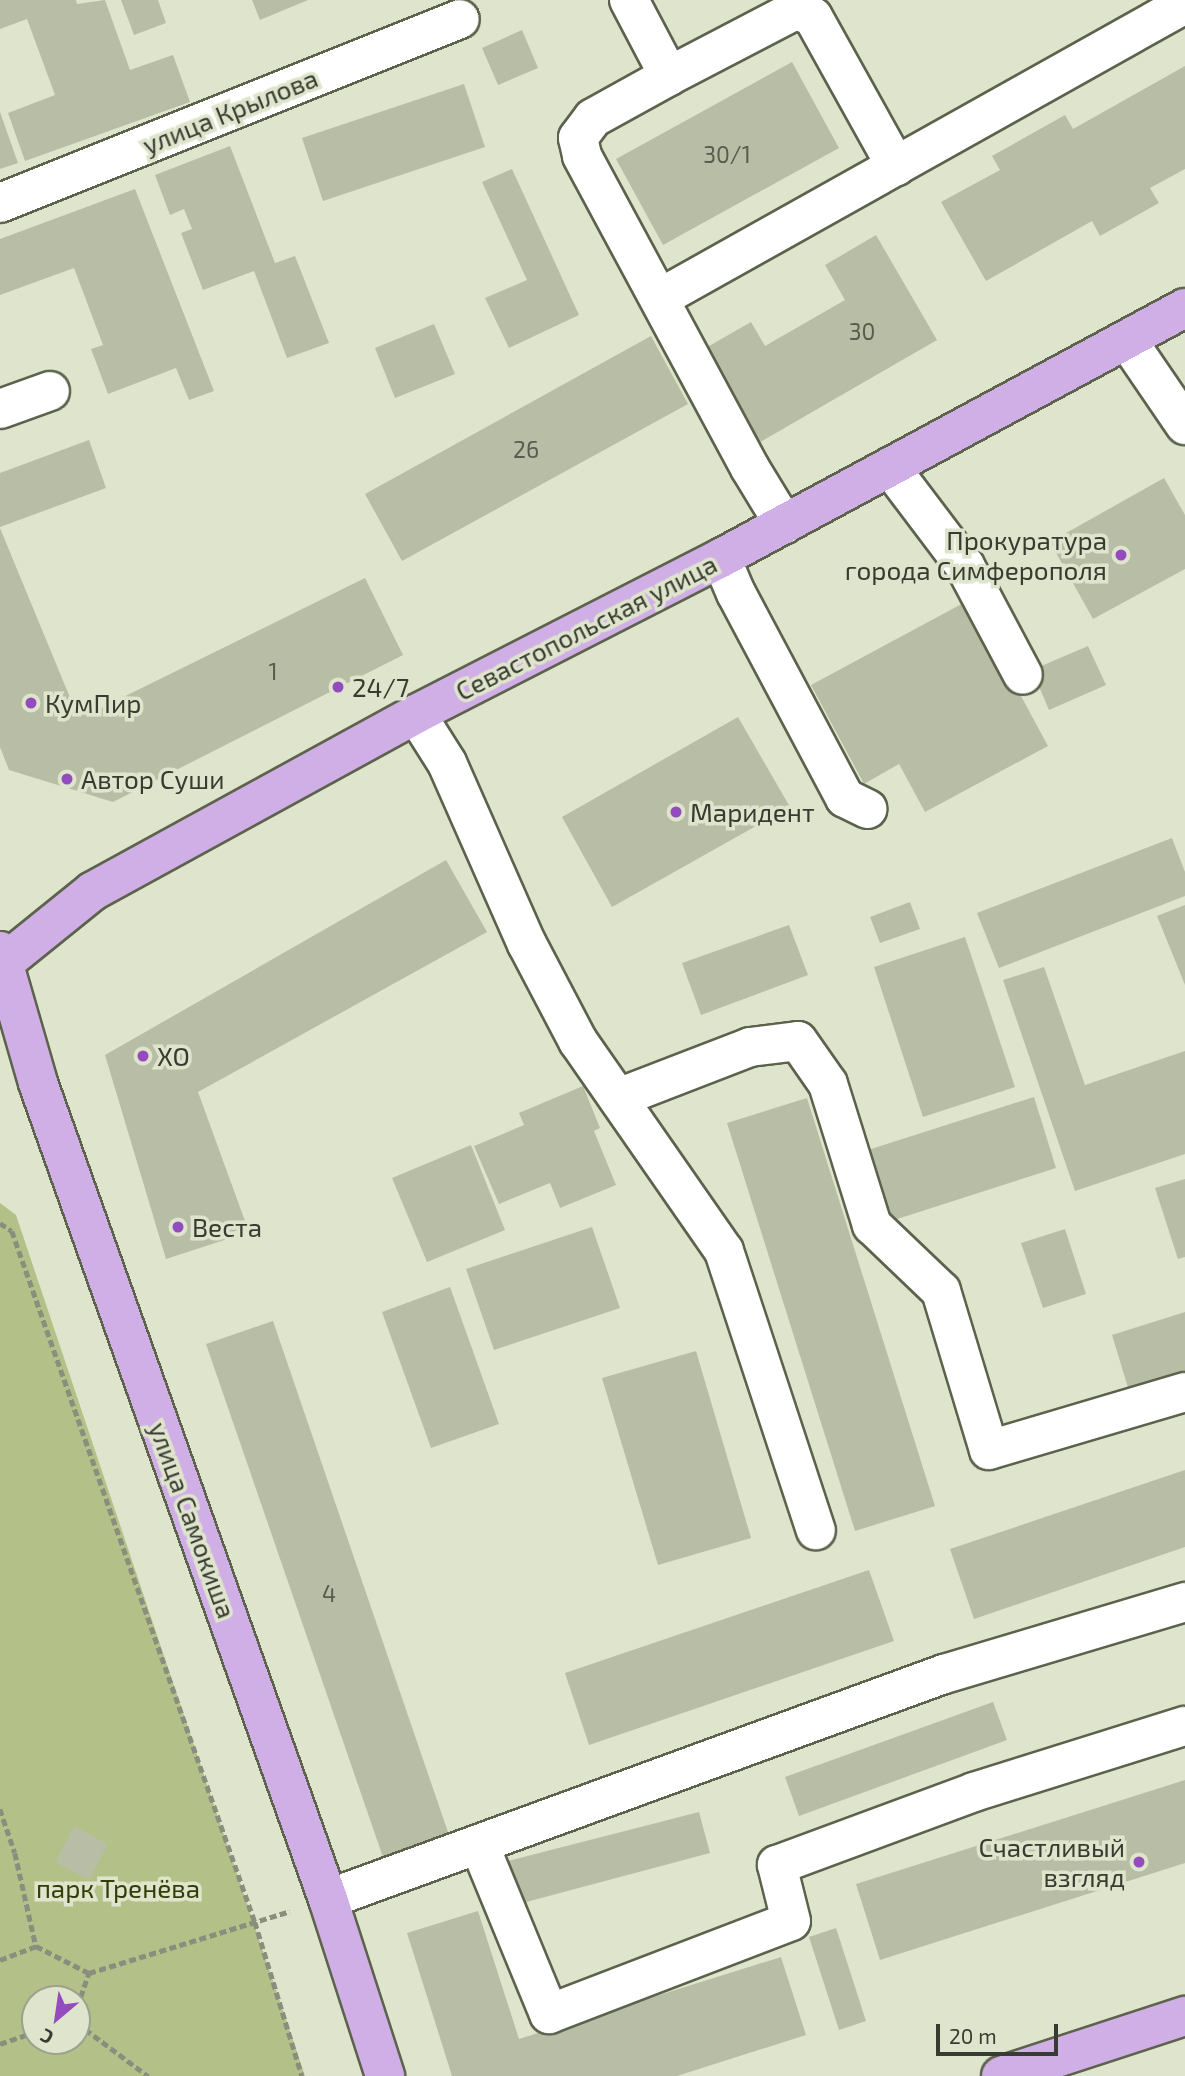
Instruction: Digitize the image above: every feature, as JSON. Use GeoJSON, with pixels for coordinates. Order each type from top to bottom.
{"type":"FeatureCollection","features":[{"type":"Feature","properties":{"kind":"main road","name":"Севастопольская улица"},"geometry":{"type":"LineString","coordinates":[[1,960],[93,891],[416,714],[721,558],[1185,308]]}},
{"type":"Feature","properties":{"kind":"main road","name":"улица Самокиша"},"geometry":{"type":"LineString","coordinates":[[1,960],[38,1083],[328,1899],[385,2076]]}},
{"type":"Feature","properties":{"kind":"main road"},"geometry":{"type":"LineString","coordinates":[[1001,2076],[1185,2016]]}},
{"type":"Feature","properties":{"kind":"street"},"geometry":{"type":"LineString","coordinates":[[629,0],[669,76]]}},
{"type":"Feature","properties":{"kind":"street"},"geometry":{"type":"LineString","coordinates":[[660,298],[1185,4]]}},
{"type":"Feature","properties":{"kind":"street"},"geometry":{"type":"LineString","coordinates":[[784,524],[750,468],[582,156],[578,138],[593,118],[796,10],[813,17],[896,166]]}},
{"type":"Feature","properties":{"kind":"street","name":"улица Крылова"},"geometry":{"type":"LineString","coordinates":[[0,203],[460,19]]}},
{"type":"Feature","properties":{"kind":"street"},"geometry":{"type":"LineString","coordinates":[[1127,340],[1185,425]]}},
{"type":"Feature","properties":{"kind":"street"},"geometry":{"type":"LineString","coordinates":[[0,409],[50,391]]}},
{"type":"Feature","properties":{"kind":"street"},"geometry":{"type":"LineString","coordinates":[[890,467],[965,566],[1023,675]]}},
{"type":"Feature","properties":{"kind":"street"},"geometry":{"type":"LineString","coordinates":[[721,558],[736,593],[845,798],[868,809]]}},
{"type":"Feature","properties":{"kind":"street"},"geometry":{"type":"LineString","coordinates":[[416,714],[447,763],[527,944],[578,1041],[724,1251],[816,1530]]}},
{"type":"Feature","properties":{"kind":"street"},"geometry":{"type":"LineString","coordinates":[[618,1098],[750,1047],[798,1041],[828,1084],[872,1225],[941,1291],[989,1450],[1185,1392]]}},
{"type":"Feature","properties":{"kind":"street"},"geometry":{"type":"LineString","coordinates":[[328,1899],[944,1674],[1185,1602]]}},
{"type":"Feature","properties":{"kind":"street"},"geometry":{"type":"LineString","coordinates":[[479,1844],[549,2014],[791,1921],[777,1865],[974,1793],[1185,1726]]}},
{"type":"Feature","properties":{"kind":"path"},"geometry":{"type":"LineString","coordinates":[[0,1223],[12,1231],[255,1922],[302,2076]]}},
{"type":"Feature","properties":{"kind":"path"},"geometry":{"type":"LineString","coordinates":[[0,1810],[15,1853],[36,1946]]}},
{"type":"Feature","properties":{"kind":"path"},"geometry":{"type":"LineString","coordinates":[[0,1960],[36,1946],[89,1973],[328,1899]]}},
{"type":"Feature","properties":{"kind":"path"},"geometry":{"type":"LineString","coordinates":[[85,1985],[89,1973]]}},
{"type":"Feature","properties":{"kind":"path"},"geometry":{"type":"LineString","coordinates":[[91,2033],[148,2076]]}},
{"type":"Feature","properties":{"kind":"path"},"geometry":{"type":"LineString","coordinates":[[0,2044],[21,2037]]}},
{"type":"Feature","properties":{"kind":"green space","name":"парк Тренёва"},"geometry":{"type":"Polygon","coordinates":[[[0,1203],[16,1215],[305,2076],[0,2076],[0,1203]]]}},
{"type":"Feature","properties":{"kind":"building"},"geometry":{"type":"Polygon","coordinates":[[[0,0],[76,0],[77,4],[105,0],[130,70],[173,55],[190,102],[25,161],[8,113],[55,95],[27,19],[0,29],[0,0]]]}},
{"type":"Feature","properties":{"kind":"building"},"geometry":{"type":"Polygon","coordinates":[[[121,0],[158,0],[166,23],[134,35],[121,0]]]}},
{"type":"Feature","properties":{"kind":"building"},"geometry":{"type":"Polygon","coordinates":[[[252,0],[308,0],[260,20],[252,0]]]}},
{"type":"Feature","properties":{"kind":"building"},"geometry":{"type":"Polygon","coordinates":[[[522,30],[538,68],[498,85],[482,48],[522,30]]]}},
{"type":"Feature","properties":{"kind":"building"},"geometry":{"type":"Polygon","coordinates":[[[792,62],[839,148],[663,245],[616,159],[792,62]]]}},
{"type":"Feature","properties":{"kind":"building"},"geometry":{"type":"Polygon","coordinates":[[[1185,66],[1185,169],[1150,188],[1159,203],[1100,236],[1092,221],[986,281],[941,202],[1000,170],[992,156],[1065,115],[1073,129],[1185,66]]]}},
{"type":"Feature","properties":{"kind":"building"},"geometry":{"type":"Polygon","coordinates":[[[464,84],[485,147],[323,201],[302,138],[464,84]]]}},
{"type":"Feature","properties":{"kind":"building"},"geometry":{"type":"Polygon","coordinates":[[[0,112],[18,163],[0,169],[0,112]]]}},
{"type":"Feature","properties":{"kind":"building"},"geometry":{"type":"Polygon","coordinates":[[[230,146],[275,263],[295,256],[329,343],[287,358],[254,271],[203,290],[181,233],[192,229],[184,209],[170,215],[155,175],[230,146]]]}},
{"type":"Feature","properties":{"kind":"building"},"geometry":{"type":"Polygon","coordinates":[[[512,169],[579,315],[509,348],[485,298],[527,280],[482,182],[512,169]]]}},
{"type":"Feature","properties":{"kind":"building"},"geometry":{"type":"Polygon","coordinates":[[[135,189],[214,391],[189,400],[176,368],[108,394],[91,349],[103,345],[74,268],[0,295],[0,239],[135,189]]]}},
{"type":"Feature","properties":{"kind":"building"},"geometry":{"type":"Polygon","coordinates":[[[876,235],[937,340],[757,444],[702,350],[751,322],[765,346],[845,300],[825,265],[876,235]]]}},
{"type":"Feature","properties":{"kind":"building"},"geometry":{"type":"Polygon","coordinates":[[[434,324],[455,374],[395,398],[375,348],[434,324]]]}},
{"type":"Feature","properties":{"kind":"building"},"geometry":{"type":"Polygon","coordinates":[[[651,336],[688,404],[402,561],[365,494],[651,336]]]}},
{"type":"Feature","properties":{"kind":"building"},"geometry":{"type":"Polygon","coordinates":[[[89,440],[106,488],[0,527],[0,473],[89,440]]]}},
{"type":"Feature","properties":{"kind":"building","name":"Прокуратура города Симферополя"},"geometry":{"type":"Polygon","coordinates":[[[1164,478],[1185,515],[1185,569],[1093,619],[1050,542],[1164,478]]]}},
{"type":"Feature","properties":{"kind":"building"},"geometry":{"type":"Polygon","coordinates":[[[0,528],[71,700],[101,708],[365,578],[403,655],[113,802],[9,770],[0,747],[0,528]]]}},
{"type":"Feature","properties":{"kind":"building"},"geometry":{"type":"Polygon","coordinates":[[[969,600],[1048,746],[925,812],[899,764],[864,784],[811,685],[969,600]]]}},
{"type":"Feature","properties":{"kind":"building"},"geometry":{"type":"Polygon","coordinates":[[[1088,646],[1106,685],[1049,710],[1032,670],[1088,646]]]}},
{"type":"Feature","properties":{"kind":"building","name":"Маридент"},"geometry":{"type":"Polygon","coordinates":[[[738,717],[790,807],[612,907],[562,817],[738,717]]]}},
{"type":"Feature","properties":{"kind":"building"},"geometry":{"type":"Polygon","coordinates":[[[1172,838],[1185,872],[1185,896],[999,968],[977,913],[1172,838]]]}},
{"type":"Feature","properties":{"kind":"building"},"geometry":{"type":"Polygon","coordinates":[[[446,860],[487,932],[198,1092],[249,1232],[166,1259],[105,1055],[446,860]]]}},
{"type":"Feature","properties":{"kind":"building"},"geometry":{"type":"Polygon","coordinates":[[[910,902],[920,929],[880,943],[870,917],[910,902]]]}},
{"type":"Feature","properties":{"kind":"building"},"geometry":{"type":"Polygon","coordinates":[[[1185,905],[1185,985],[1157,916],[1185,905]]]}},
{"type":"Feature","properties":{"kind":"building"},"geometry":{"type":"Polygon","coordinates":[[[789,925],[808,975],[701,1015],[682,963],[789,925]]]}},
{"type":"Feature","properties":{"kind":"building"},"geometry":{"type":"Polygon","coordinates":[[[965,937],[1015,1087],[923,1117],[874,967],[965,937]]]}},
{"type":"Feature","properties":{"kind":"building"},"geometry":{"type":"Polygon","coordinates":[[[1044,967],[1085,1085],[1185,1051],[1185,1154],[1075,1191],[1003,980],[1044,967]]]}},
{"type":"Feature","properties":{"kind":"building"},"geometry":{"type":"Polygon","coordinates":[[[583,1086],[600,1128],[594,1131],[616,1185],[560,1208],[550,1183],[499,1204],[474,1146],[524,1125],[519,1113],[583,1086]]]}},
{"type":"Feature","properties":{"kind":"building"},"geometry":{"type":"Polygon","coordinates":[[[1034,1097],[1056,1168],[891,1221],[868,1150],[1034,1097]]]}},
{"type":"Feature","properties":{"kind":"building"},"geometry":{"type":"Polygon","coordinates":[[[807,1098],[935,1506],[855,1531],[727,1123],[807,1098]]]}},
{"type":"Feature","properties":{"kind":"building"},"geometry":{"type":"Polygon","coordinates":[[[471,1145],[505,1230],[427,1262],[392,1178],[471,1145]]]}},
{"type":"Feature","properties":{"kind":"building"},"geometry":{"type":"Polygon","coordinates":[[[1185,1179],[1185,1257],[1178,1259],[1155,1188],[1185,1179]]]}},
{"type":"Feature","properties":{"kind":"building"},"geometry":{"type":"Polygon","coordinates":[[[592,1227],[620,1308],[494,1350],[466,1269],[592,1227]]]}},
{"type":"Feature","properties":{"kind":"building"},"geometry":{"type":"Polygon","coordinates":[[[1065,1229],[1086,1294],[1043,1308],[1021,1243],[1065,1229]]]}},
{"type":"Feature","properties":{"kind":"building"},"geometry":{"type":"Polygon","coordinates":[[[450,1287],[499,1424],[431,1448],[382,1312],[450,1287]]]}},
{"type":"Feature","properties":{"kind":"building"},"geometry":{"type":"Polygon","coordinates":[[[1185,1312],[1185,1374],[1129,1391],[1112,1335],[1185,1312]]]}},
{"type":"Feature","properties":{"kind":"building"},"geometry":{"type":"Polygon","coordinates":[[[273,1321],[451,1841],[385,1863],[206,1344],[273,1321]]]}},
{"type":"Feature","properties":{"kind":"building"},"geometry":{"type":"Polygon","coordinates":[[[696,1351],[751,1538],[658,1565],[602,1378],[696,1351]]]}},
{"type":"Feature","properties":{"kind":"building"},"geometry":{"type":"Polygon","coordinates":[[[1185,1470],[1185,1547],[974,1619],[950,1549],[1185,1470]]]}},
{"type":"Feature","properties":{"kind":"building"},"geometry":{"type":"Polygon","coordinates":[[[869,1570],[894,1641],[589,1745],[565,1673],[869,1570]]]}},
{"type":"Feature","properties":{"kind":"building"},"geometry":{"type":"Polygon","coordinates":[[[993,1702],[1007,1740],[799,1816],[785,1777],[993,1702]]]}},
{"type":"Feature","properties":{"kind":"building"},"geometry":{"type":"Polygon","coordinates":[[[1185,1780],[1185,1863],[880,1960],[856,1884],[1185,1780]]]}},
{"type":"Feature","properties":{"kind":"building"},"geometry":{"type":"Polygon","coordinates":[[[699,1812],[710,1853],[515,1905],[504,1862],[699,1812]]]}},
{"type":"Feature","properties":{"kind":"building"},"geometry":{"type":"Polygon","coordinates":[[[75,1826],[108,1844],[89,1880],[55,1862],[75,1826]]]}},
{"type":"Feature","properties":{"kind":"building"},"geometry":{"type":"Polygon","coordinates":[[[478,1911],[519,2039],[781,1957],[806,2035],[677,2076],[452,2076],[407,1933],[478,1911]]]}},
{"type":"Feature","properties":{"kind":"building"},"geometry":{"type":"Polygon","coordinates":[[[836,1928],[866,2021],[839,2030],[809,1937],[836,1928]]]}},
{"type":"Feature","properties":{"kind":"place","name":"Прокуратура города Симферополя"},"geometry":{"type":"Point","coordinates":[1121,555]}},
{"type":"Feature","properties":{"kind":"place","name":"24/7"},"geometry":{"type":"Point","coordinates":[338,687]}},
{"type":"Feature","properties":{"kind":"place","name":"КумПир"},"geometry":{"type":"Point","coordinates":[31,703]}},
{"type":"Feature","properties":{"kind":"place","name":"Автор Суши"},"geometry":{"type":"Point","coordinates":[67,779]}},
{"type":"Feature","properties":{"kind":"place","name":"Маридент"},"geometry":{"type":"Point","coordinates":[676,812]}},
{"type":"Feature","properties":{"kind":"place","name":"ХО"},"geometry":{"type":"Point","coordinates":[143,1056]}},
{"type":"Feature","properties":{"kind":"place","name":"Веста"},"geometry":{"type":"Point","coordinates":[178,1227]}},
{"type":"Feature","properties":{"kind":"place","name":"Счастливый взгляд"},"geometry":{"type":"Point","coordinates":[1139,1862]}}]}
